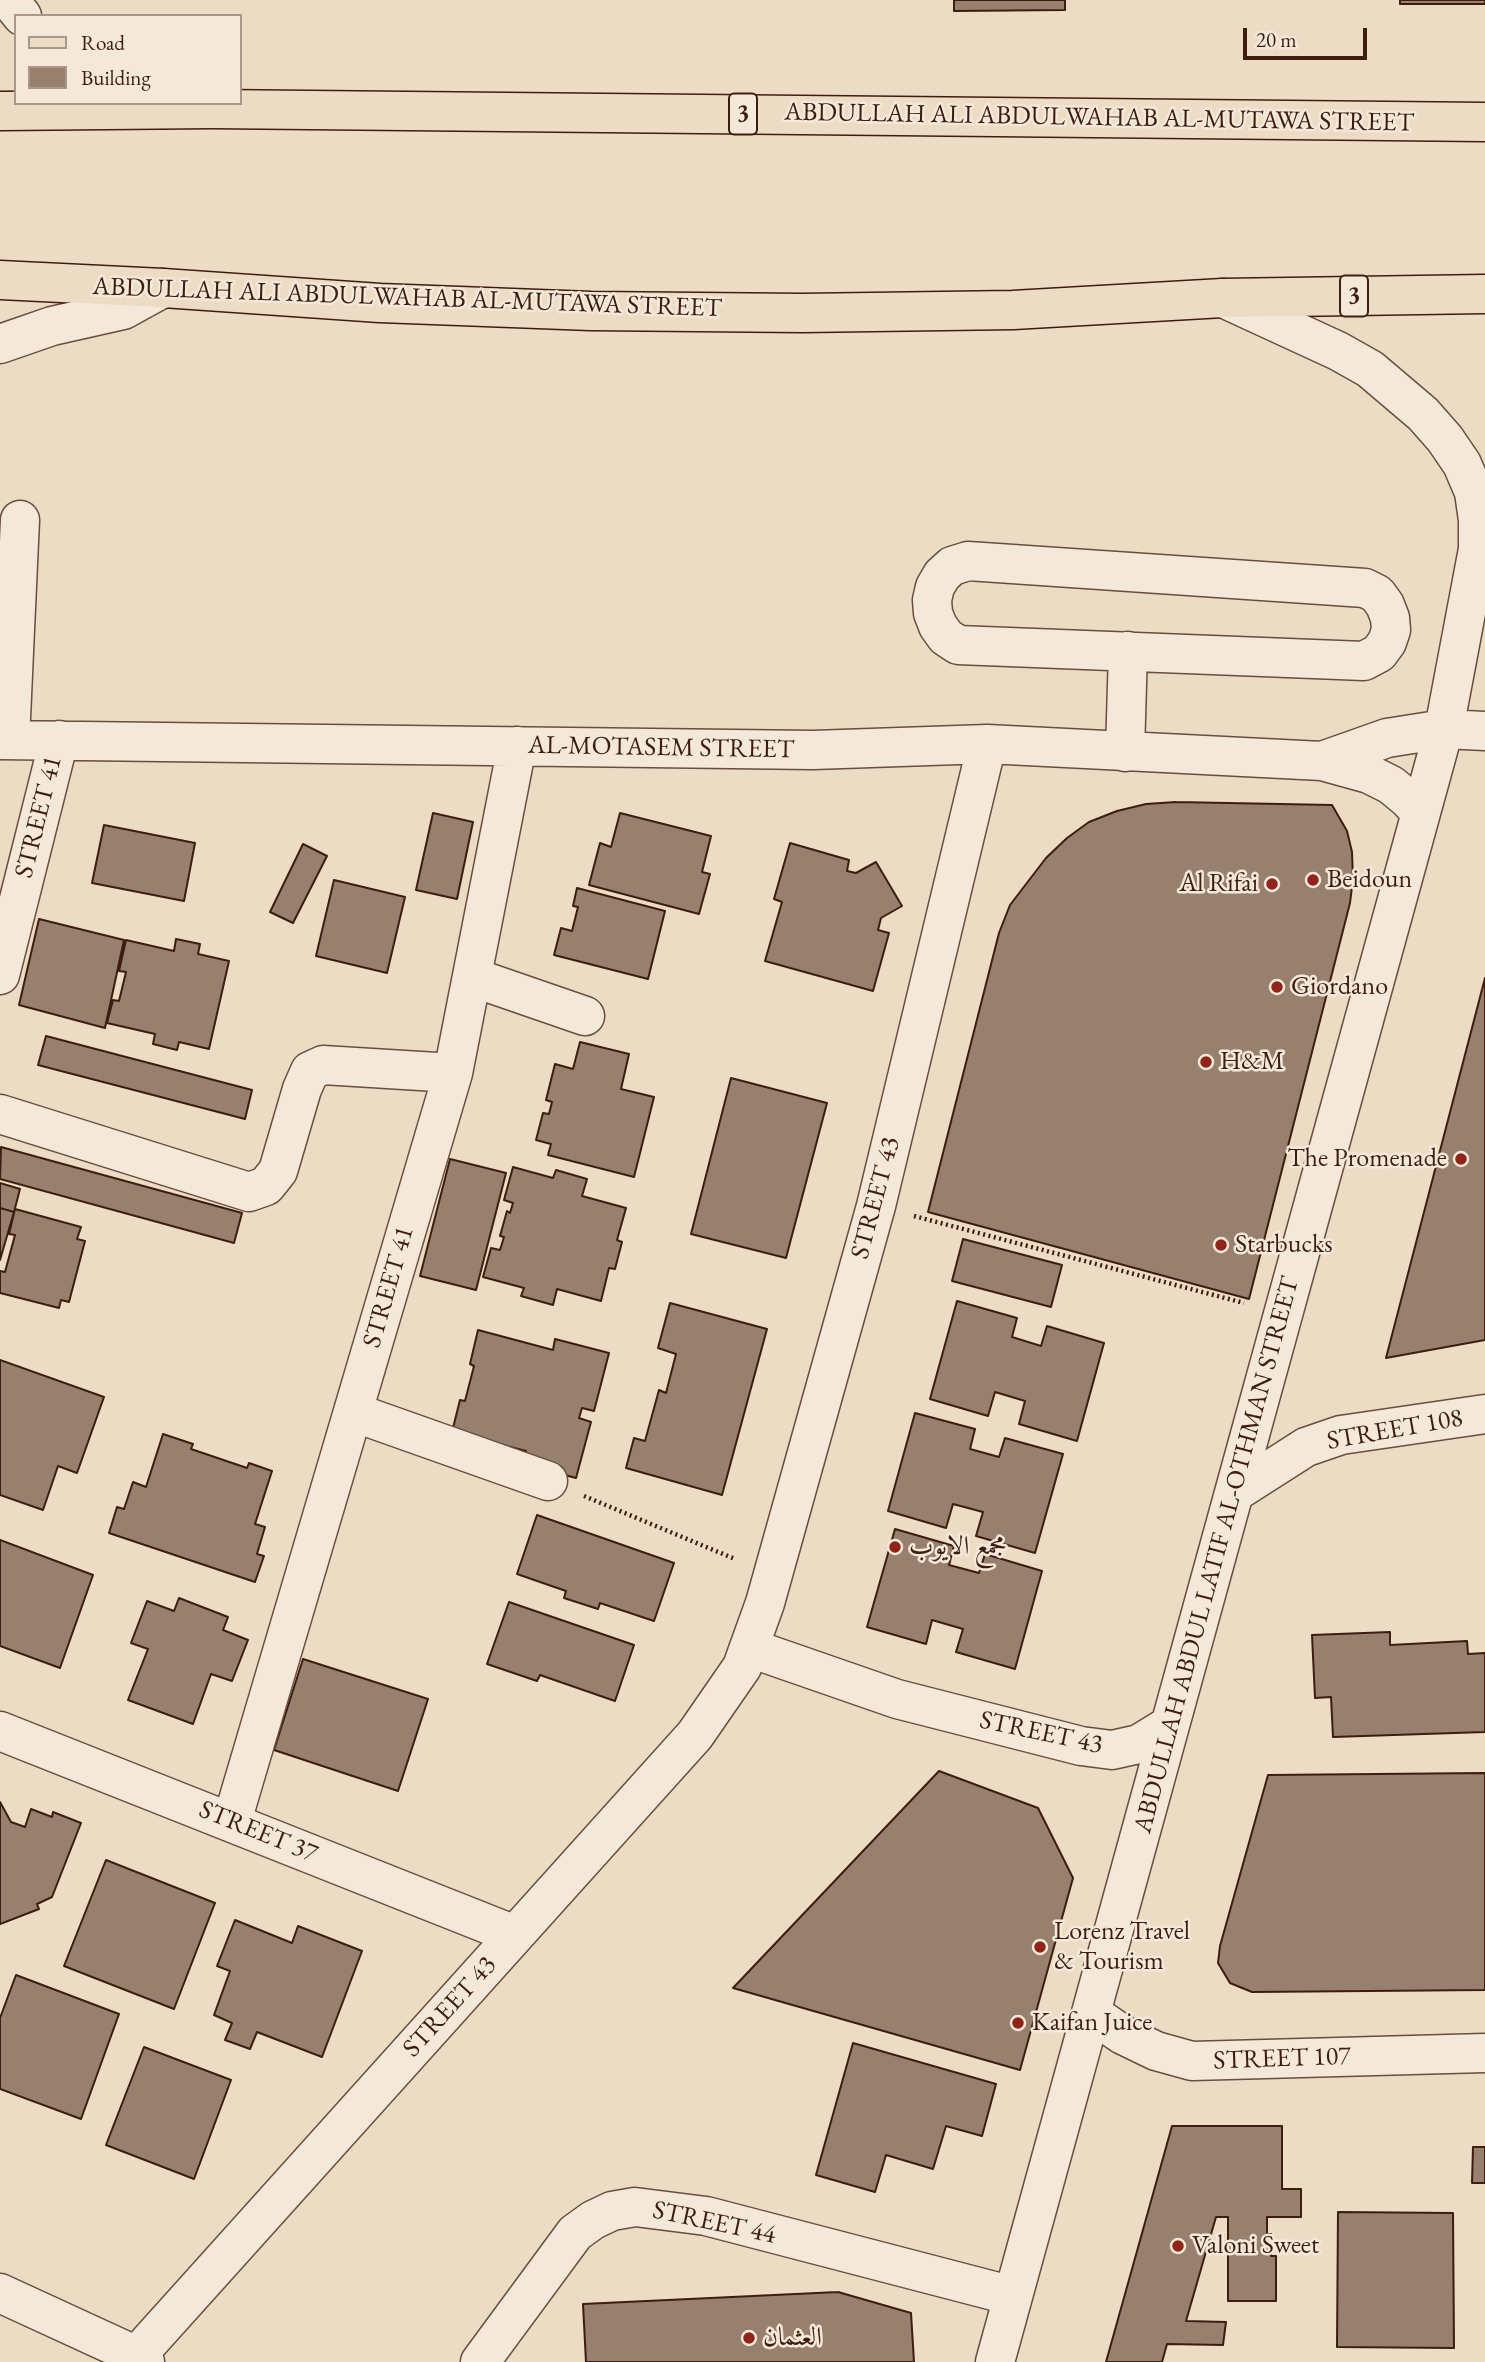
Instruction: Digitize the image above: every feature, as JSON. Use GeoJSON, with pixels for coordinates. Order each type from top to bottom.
{"type":"FeatureCollection","features":[{"type":"Feature","properties":{"kind":"main road","name":"ABDULLAH ALI ABDULWAHAB AL-MUTAWA STREET"},"geometry":{"type":"LineString","coordinates":[[0,111],[208,106],[1485,122]]}},
{"type":"Feature","properties":{"kind":"main road","name":"ABDULLAH ALI ABDULWAHAB AL-MUTAWA STREET"},"geometry":{"type":"LineString","coordinates":[[0,280],[380,303],[591,311],[776,313],[1013,310],[1223,298],[1485,295]]}},
{"type":"Feature","properties":{"kind":"street"},"geometry":{"type":"LineString","coordinates":[[9,0],[20,14]]}},
{"type":"Feature","properties":{"kind":"street"},"geometry":{"type":"LineString","coordinates":[[0,344],[52,326],[123,310],[163,288]]}},
{"type":"Feature","properties":{"kind":"street","name":"ABDULLAH ABDUL LATIF AL-OTHMAN STREET"},"geometry":{"type":"LineString","coordinates":[[995,2362],[1444,729],[1478,549],[1474,492],[1462,464],[1446,439],[1423,414],[1370,369],[1338,351],[1223,298]]}},
{"type":"Feature","properties":{"kind":"street"},"geometry":{"type":"LineString","coordinates":[[5,740],[20,520]]}},
{"type":"Feature","properties":{"kind":"street"},"geometry":{"type":"LineString","coordinates":[[968,561],[1365,588],[1377,594],[1390,618],[1391,630],[1387,642],[1379,653],[1364,661],[1128,651],[958,645],[946,638],[937,626],[933,613],[935,586],[952,566],[968,561]]}},
{"type":"Feature","properties":{"kind":"street"},"geometry":{"type":"LineString","coordinates":[[1125,752],[1128,651]]}},
{"type":"Feature","properties":{"kind":"street","name":"AL-MOTASEM STREET"},"geometry":{"type":"LineString","coordinates":[[1322,761],[1387,738],[1444,729],[1485,731]]}},
{"type":"Feature","properties":{"kind":"street","name":"AL-MOTASEM STREET"},"geometry":{"type":"LineString","coordinates":[[5,740],[813,750],[987,744],[1322,761],[1369,774],[1391,785],[1421,813]]}},
{"type":"Feature","properties":{"kind":"street","name":"STREET 41"},"geometry":{"type":"LineString","coordinates":[[0,975],[58,740]]}},
{"type":"Feature","properties":{"kind":"street","name":"STREET 43"},"geometry":{"type":"LineString","coordinates":[[137,2360],[695,1735],[720,1701],[750,1648],[876,1206],[987,744]]}},
{"type":"Feature","properties":{"kind":"street","name":"STREET 41"},"geometry":{"type":"LineString","coordinates":[[232,1821],[453,1073],[517,746]]}},
{"type":"Feature","properties":{"kind":"street"},"geometry":{"type":"LineString","coordinates":[[472,977],[585,1016]]}},
{"type":"Feature","properties":{"kind":"street"},"geometry":{"type":"LineString","coordinates":[[0,1114],[249,1192],[266,1186],[278,1171],[302,1089],[310,1071],[323,1065],[453,1073]]}},
{"type":"Feature","properties":{"kind":"street"},"geometry":{"type":"LineString","coordinates":[[353,1412],[548,1480]]}},
{"type":"Feature","properties":{"kind":"street","name":"STREET 108"},"geometry":{"type":"LineString","coordinates":[[1234,1493],[1307,1447],[1341,1435],[1485,1415]]}},
{"type":"Feature","properties":{"kind":"street","name":"STREET 43"},"geometry":{"type":"LineString","coordinates":[[750,1648],[897,1699],[1081,1746],[1112,1750],[1139,1744],[1170,1726]]}},
{"type":"Feature","properties":{"kind":"street","name":"STREET 37"},"geometry":{"type":"LineString","coordinates":[[0,1731],[515,1935]]}},
{"type":"Feature","properties":{"kind":"street","name":"STREET 107"},"geometry":{"type":"LineString","coordinates":[[1091,2013],[1123,2035],[1156,2051],[1192,2061],[1485,2053]]}},
{"type":"Feature","properties":{"kind":"street","name":"STREET 44"},"geometry":{"type":"LineString","coordinates":[[480,2362],[575,2233],[612,2211],[635,2207],[706,2216],[1013,2296]]}},
{"type":"Feature","properties":{"kind":"street"},"geometry":{"type":"LineString","coordinates":[[0,2293],[137,2360]]}},
{"type":"Feature","properties":{"kind":"path"},"geometry":{"type":"LineString","coordinates":[[876,1206],[1284,1313]]}},
{"type":"Feature","properties":{"kind":"path"},"geometry":{"type":"LineString","coordinates":[[548,1480],[772,1574]]}},
{"type":"Feature","properties":{"kind":"building"},"geometry":{"type":"Polygon","coordinates":[[[954,0],[1065,0],[1065,10],[954,11],[954,0]]]}},
{"type":"Feature","properties":{"kind":"building"},"geometry":{"type":"Polygon","coordinates":[[[1400,0],[1485,0],[1485,4],[1400,4],[1400,0]]]}},
{"type":"Feature","properties":{"kind":"building"},"geometry":{"type":"Polygon","coordinates":[[[1176,802],[1332,805],[1347,831],[1352,852],[1350,903],[1249,1299],[928,1212],[999,933],[1010,905],[1046,858],[1089,822],[1146,804],[1176,802]]]}},
{"type":"Feature","properties":{"kind":"building"},"geometry":{"type":"Polygon","coordinates":[[[433,813],[473,822],[457,899],[416,890],[433,813]]]}},
{"type":"Feature","properties":{"kind":"building"},"geometry":{"type":"Polygon","coordinates":[[[620,813],[711,836],[702,872],[710,874],[699,914],[589,885],[600,843],[611,847],[620,813]]]}},
{"type":"Feature","properties":{"kind":"building"},"geometry":{"type":"Polygon","coordinates":[[[104,825],[195,843],[184,901],[92,883],[104,825]]]}},
{"type":"Feature","properties":{"kind":"building"},"geometry":{"type":"Polygon","coordinates":[[[790,843],[849,860],[847,871],[856,873],[876,862],[902,906],[881,918],[878,930],[889,933],[873,991],[765,961],[782,902],[774,899],[790,843]]]}},
{"type":"Feature","properties":{"kind":"building"},"geometry":{"type":"Polygon","coordinates":[[[303,844],[327,856],[293,923],[270,912],[303,844]]]}},
{"type":"Feature","properties":{"kind":"building"},"geometry":{"type":"Polygon","coordinates":[[[334,880],[405,897],[387,973],[316,956],[334,880]]]}},
{"type":"Feature","properties":{"kind":"building"},"geometry":{"type":"Polygon","coordinates":[[[577,888],[665,911],[648,979],[554,955],[561,928],[572,931],[578,907],[573,906],[577,888]]]}},
{"type":"Feature","properties":{"kind":"building"},"geometry":{"type":"Polygon","coordinates":[[[39,919],[124,940],[105,1028],[19,1005],[39,919]]]}},
{"type":"Feature","properties":{"kind":"building"},"geometry":{"type":"Polygon","coordinates":[[[176,939],[200,944],[198,954],[229,961],[209,1049],[179,1042],[177,1050],[153,1044],[155,1034],[107,1023],[113,1000],[119,1001],[126,972],[119,971],[126,940],[174,951],[176,939]]]}},
{"type":"Feature","properties":{"kind":"building","name":"The Promenade"},"geometry":{"type":"Polygon","coordinates":[[[1485,978],[1485,1340],[1386,1358],[1485,978]]]}},
{"type":"Feature","properties":{"kind":"building"},"geometry":{"type":"Polygon","coordinates":[[[46,1036],[252,1090],[245,1119],[38,1065],[46,1036]]]}},
{"type":"Feature","properties":{"kind":"building"},"geometry":{"type":"Polygon","coordinates":[[[580,1042],[629,1054],[621,1089],[654,1097],[634,1177],[548,1155],[551,1144],[536,1140],[543,1113],[549,1114],[552,1102],[546,1100],[555,1064],[573,1069],[580,1042]]]}},
{"type":"Feature","properties":{"kind":"building"},"geometry":{"type":"Polygon","coordinates":[[[731,1078],[827,1103],[786,1258],[691,1234],[731,1078]]]}},
{"type":"Feature","properties":{"kind":"building"},"geometry":{"type":"Polygon","coordinates":[[[1,1147],[242,1213],[234,1243],[0,1179],[1,1147]]]}},
{"type":"Feature","properties":{"kind":"building"},"geometry":{"type":"Polygon","coordinates":[[[450,1159],[506,1173],[476,1290],[420,1276],[450,1159]]]}},
{"type":"Feature","properties":{"kind":"building"},"geometry":{"type":"Polygon","coordinates":[[[513,1167],[553,1178],[556,1170],[587,1179],[582,1196],[626,1208],[617,1240],[622,1242],[615,1269],[609,1268],[601,1301],[557,1289],[553,1305],[521,1296],[524,1288],[483,1277],[491,1248],[500,1250],[504,1237],[500,1236],[507,1211],[510,1213],[513,1203],[504,1200],[513,1167]]]}},
{"type":"Feature","properties":{"kind":"building"},"geometry":{"type":"Polygon","coordinates":[[[0,1183],[20,1189],[14,1212],[0,1208],[0,1183]]]}},
{"type":"Feature","properties":{"kind":"building"},"geometry":{"type":"Polygon","coordinates":[[[0,1208],[14,1212],[0,1260],[0,1208]]]}},
{"type":"Feature","properties":{"kind":"building"},"geometry":{"type":"Polygon","coordinates":[[[15,1209],[81,1227],[77,1239],[85,1241],[69,1302],[61,1300],[59,1308],[0,1293],[0,1271],[5,1272],[15,1235],[9,1234],[15,1209]]]}},
{"type":"Feature","properties":{"kind":"building"},"geometry":{"type":"Polygon","coordinates":[[[963,1239],[1062,1265],[1051,1307],[952,1281],[963,1239]]]}},
{"type":"Feature","properties":{"kind":"building"},"geometry":{"type":"Polygon","coordinates":[[[957,1301],[1017,1318],[1012,1337],[1041,1346],[1047,1326],[1104,1343],[1077,1441],[1019,1424],[1025,1401],[995,1392],[988,1416],[930,1399],[957,1301]]]}},
{"type":"Feature","properties":{"kind":"building"},"geometry":{"type":"Polygon","coordinates":[[[670,1303],[767,1329],[722,1495],[626,1468],[634,1438],[645,1441],[659,1390],[666,1393],[676,1354],[658,1348],[670,1303]]]}},
{"type":"Feature","properties":{"kind":"building"},"geometry":{"type":"Polygon","coordinates":[[[478,1330],[553,1350],[555,1339],[609,1353],[594,1411],[582,1408],[579,1418],[591,1422],[576,1478],[523,1464],[526,1451],[452,1432],[460,1400],[465,1401],[474,1366],[470,1364],[478,1330]]]}},
{"type":"Feature","properties":{"kind":"building"},"geometry":{"type":"Polygon","coordinates":[[[0,1360],[104,1397],[77,1473],[58,1466],[43,1510],[0,1495],[0,1360]]]}},
{"type":"Feature","properties":{"kind":"building"},"geometry":{"type":"Polygon","coordinates":[[[915,1413],[975,1429],[970,1449],[999,1457],[1005,1438],[1063,1454],[1035,1553],[976,1536],[983,1512],[953,1504],[946,1528],[888,1511],[915,1413]]]}},
{"type":"Feature","properties":{"kind":"building"},"geometry":{"type":"Polygon","coordinates":[[[163,1434],[193,1444],[191,1449],[247,1468],[249,1463],[272,1471],[255,1524],[265,1527],[257,1554],[264,1556],[255,1582],[109,1533],[117,1507],[124,1509],[133,1482],[146,1487],[163,1434]]]}},
{"type":"Feature","properties":{"kind":"building"},"geometry":{"type":"Polygon","coordinates":[[[537,1515],[674,1563],[654,1621],[600,1603],[598,1609],[564,1598],[566,1591],[517,1574],[537,1515]]]}},
{"type":"Feature","properties":{"kind":"building"},"geometry":{"type":"Polygon","coordinates":[[[895,1529],[954,1546],[949,1565],[979,1573],[985,1554],[1042,1571],[1015,1669],[956,1652],[963,1629],[932,1620],[926,1644],[867,1627],[895,1529]]]}},
{"type":"Feature","properties":{"kind":"building"},"geometry":{"type":"Polygon","coordinates":[[[0,1540],[93,1575],[60,1668],[0,1646],[0,1540]]]}},
{"type":"Feature","properties":{"kind":"building"},"geometry":{"type":"Polygon","coordinates":[[[179,1598],[228,1617],[223,1630],[248,1640],[232,1681],[211,1674],[193,1724],[128,1700],[148,1649],[131,1643],[147,1601],[174,1611],[179,1598]]]}},
{"type":"Feature","properties":{"kind":"building"},"geometry":{"type":"Polygon","coordinates":[[[509,1602],[634,1645],[615,1701],[540,1675],[537,1681],[487,1664],[509,1602]]]}},
{"type":"Feature","properties":{"kind":"building"},"geometry":{"type":"Polygon","coordinates":[[[1390,1632],[1390,1645],[1467,1641],[1468,1654],[1485,1653],[1485,1732],[1333,1737],[1331,1697],[1315,1698],[1312,1635],[1390,1632]]]}},
{"type":"Feature","properties":{"kind":"building"},"geometry":{"type":"Polygon","coordinates":[[[303,1659],[428,1699],[398,1791],[274,1750],[303,1659]]]}},
{"type":"Feature","properties":{"kind":"building"},"geometry":{"type":"Polygon","coordinates":[[[939,1771],[1038,1808],[1073,1878],[1020,2070],[733,1988],[939,1771]]]}},
{"type":"Feature","properties":{"kind":"building"},"geometry":{"type":"Polygon","coordinates":[[[1485,1773],[1485,1990],[1252,1992],[1230,1983],[1218,1963],[1220,1946],[1268,1775],[1485,1773]]]}},
{"type":"Feature","properties":{"kind":"building"},"geometry":{"type":"Polygon","coordinates":[[[0,1802],[11,1822],[25,1827],[31,1809],[52,1817],[53,1812],[81,1823],[52,1897],[37,1904],[39,1909],[0,1924],[0,1802]]]}},
{"type":"Feature","properties":{"kind":"building"},"geometry":{"type":"Polygon","coordinates":[[[106,1860],[215,1903],[174,2009],[64,1966],[106,1860]]]}},
{"type":"Feature","properties":{"kind":"building"},"geometry":{"type":"Polygon","coordinates":[[[235,1920],[292,1943],[298,1926],[362,1951],[322,2057],[257,2032],[250,2049],[225,2040],[232,2023],[214,2015],[230,1971],[217,1966],[235,1920]]]}},
{"type":"Feature","properties":{"kind":"building"},"geometry":{"type":"Polygon","coordinates":[[[16,1975],[119,2014],[81,2119],[0,2089],[0,2018],[16,1975]]]}},
{"type":"Feature","properties":{"kind":"building"},"geometry":{"type":"Polygon","coordinates":[[[853,2043],[996,2084],[982,2136],[946,2126],[933,2169],[886,2155],[875,2192],[816,2175],[853,2043]]]}},
{"type":"Feature","properties":{"kind":"building"},"geometry":{"type":"Polygon","coordinates":[[[144,2047],[231,2080],[194,2179],[106,2145],[144,2047]]]}},
{"type":"Feature","properties":{"kind":"building"},"geometry":{"type":"Polygon","coordinates":[[[1172,2126],[1282,2126],[1282,2189],[1301,2189],[1301,2217],[1267,2217],[1267,2234],[1271,2234],[1271,2256],[1276,2256],[1276,2301],[1228,2301],[1228,2217],[1216,2217],[1186,2321],[1226,2322],[1223,2345],[1167,2344],[1162,2362],[1106,2362],[1172,2126]]]}},
{"type":"Feature","properties":{"kind":"building"},"geometry":{"type":"Polygon","coordinates":[[[1473,2147],[1485,2147],[1485,2183],[1472,2183],[1473,2147]]]}},
{"type":"Feature","properties":{"kind":"building"},"geometry":{"type":"Polygon","coordinates":[[[1338,2212],[1453,2213],[1454,2348],[1337,2347],[1338,2212]]]}},
{"type":"Feature","properties":{"kind":"building","name":"العثمان"},"geometry":{"type":"Polygon","coordinates":[[[838,2292],[911,2313],[914,2362],[586,2362],[583,2304],[838,2292]]]}},
{"type":"Feature","properties":{"kind":"place","name":"Beidoun"},"geometry":{"type":"Point","coordinates":[1313,880]}},
{"type":"Feature","properties":{"kind":"place","name":"Al Rifai"},"geometry":{"type":"Point","coordinates":[1272,884]}},
{"type":"Feature","properties":{"kind":"place","name":"Giordano"},"geometry":{"type":"Point","coordinates":[1277,987]}},
{"type":"Feature","properties":{"kind":"place","name":"H&M"},"geometry":{"type":"Point","coordinates":[1206,1062]}},
{"type":"Feature","properties":{"kind":"place","name":"The Promenade"},"geometry":{"type":"Point","coordinates":[1461,1159]}},
{"type":"Feature","properties":{"kind":"place","name":"Starbucks"},"geometry":{"type":"Point","coordinates":[1221,1245]}},
{"type":"Feature","properties":{"kind":"place","name":"مجمع الايوب"},"geometry":{"type":"Point","coordinates":[895,1547]}},
{"type":"Feature","properties":{"kind":"place","name":"Lorenz Travel & Tourism"},"geometry":{"type":"Point","coordinates":[1040,1947]}},
{"type":"Feature","properties":{"kind":"place","name":"Kaifan Juice"},"geometry":{"type":"Point","coordinates":[1018,2023]}},
{"type":"Feature","properties":{"kind":"place","name":"Valoni Sweet"},"geometry":{"type":"Point","coordinates":[1178,2246]}},
{"type":"Feature","properties":{"kind":"place","name":"العثمان"},"geometry":{"type":"Point","coordinates":[749,2338]}}]}
